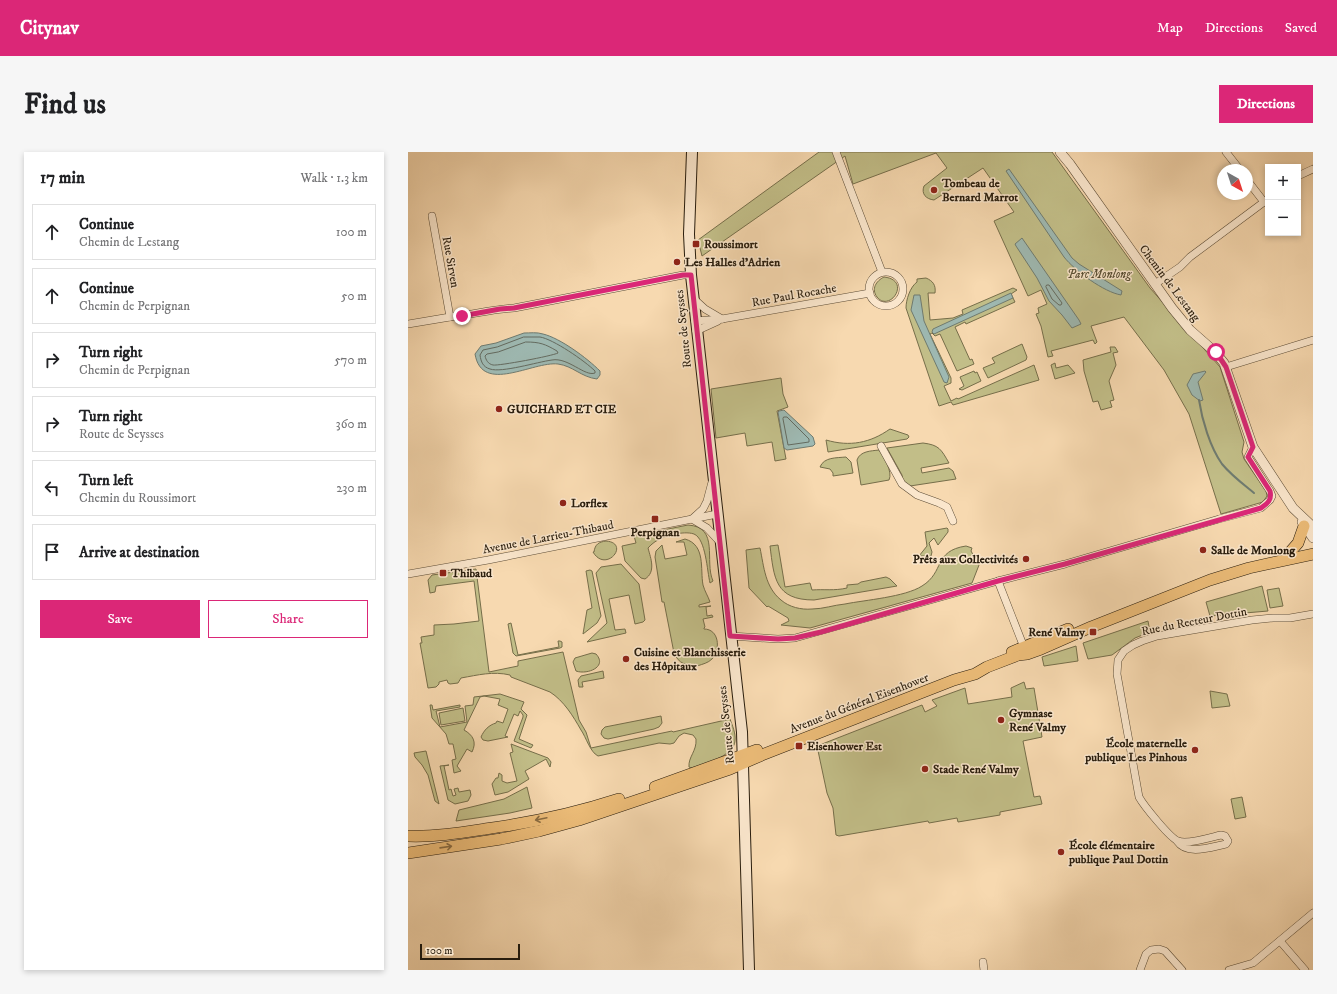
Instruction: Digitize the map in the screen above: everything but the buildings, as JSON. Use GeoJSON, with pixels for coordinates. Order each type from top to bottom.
{"type":"FeatureCollection","features":[{"type":"Feature","properties":{"kind":"main road","name":"Route de Seysses"},"geometry":{"type":"LineString","coordinates":[[692,152],[689,223],[691,275],[743,759],[749,970]]}},
{"type":"Feature","properties":{"kind":"main road"},"geometry":{"type":"LineString","coordinates":[[1291,551],[1310,524]]}},
{"type":"Feature","properties":{"kind":"main road","name":"Avenue du Général Eisenhower"},"geometry":{"type":"LineString","coordinates":[[408,836],[462,833],[509,826],[579,810],[743,759],[954,680],[975,674],[987,667],[1215,572],[1291,551],[1313,547]]}},
{"type":"Feature","properties":{"kind":"main road","name":"Avenue du Général Eisenhower"},"geometry":{"type":"LineString","coordinates":[[1025,651],[1091,627],[1210,580],[1249,568],[1313,554]]}},
{"type":"Feature","properties":{"kind":"main road","name":"Avenue du Général Eisenhower"},"geometry":{"type":"LineString","coordinates":[[408,853],[413,851],[474,844],[539,831],[579,820],[730,769],[743,759]]}},
{"type":"Feature","properties":{"kind":"street"},"geometry":{"type":"LineString","coordinates":[[836,152],[882,272]]}},
{"type":"Feature","properties":{"kind":"street","name":"Chemin de Lestang"},"geometry":{"type":"LineString","coordinates":[[1060,152],[1181,320],[1190,330],[1216,352],[1226,367],[1253,447],[1298,514],[1310,524],[1313,538]]}},
{"type":"Feature","properties":{"kind":"street"},"geometry":{"type":"LineString","coordinates":[[1226,152],[1235,164]]}},
{"type":"Feature","properties":{"kind":"street"},"geometry":{"type":"LineString","coordinates":[[1301,175],[1313,169]]}},
{"type":"Feature","properties":{"kind":"street"},"geometry":{"type":"LineString","coordinates":[[1253,186],[1265,199]]}},
{"type":"Feature","properties":{"kind":"street"},"geometry":{"type":"LineString","coordinates":[[1155,284],[1180,267],[1187,259],[1265,201]]}},
{"type":"Feature","properties":{"kind":"street","name":"Rue Sirven"},"geometry":{"type":"LineString","coordinates":[[432,216],[450,317]]}},
{"type":"Feature","properties":{"kind":"street"},"geometry":{"type":"LineString","coordinates":[[882,272],[892,272],[901,280],[903,294],[896,303],[881,305],[872,298],[870,293],[870,284],[877,274],[882,272]]}},
{"type":"Feature","properties":{"kind":"street"},"geometry":{"type":"LineString","coordinates":[[408,324],[514,308],[683,275],[691,275]]}},
{"type":"Feature","properties":{"kind":"street","name":"Rue Paul Rocache"},"geometry":{"type":"LineString","coordinates":[[696,326],[722,319],[870,293]]}},
{"type":"Feature","properties":{"kind":"street"},"geometry":{"type":"LineString","coordinates":[[693,298],[705,309],[722,319]]}},
{"type":"Feature","properties":{"kind":"street"},"geometry":{"type":"LineString","coordinates":[[1226,367],[1313,340]]}},
{"type":"Feature","properties":{"kind":"street"},"geometry":{"type":"LineString","coordinates":[[881,446],[902,484],[917,495],[939,503],[946,508],[954,521]]}},
{"type":"Feature","properties":{"kind":"street"},"geometry":{"type":"LineString","coordinates":[[730,636],[778,639],[795,638],[998,581],[1065,564],[1261,508],[1270,500],[1272,496],[1248,457],[1253,447]]}},
{"type":"Feature","properties":{"kind":"street","name":"Route de Seysses"},"geometry":{"type":"LineString","coordinates":[[692,519],[703,509],[707,501],[713,478]]}},
{"type":"Feature","properties":{"kind":"street","name":"Avenue de Larrieu-Thibaud"},"geometry":{"type":"LineString","coordinates":[[408,574],[488,560],[717,514]]}},
{"type":"Feature","properties":{"kind":"street"},"geometry":{"type":"LineString","coordinates":[[692,519],[707,528],[720,542]]}},
{"type":"Feature","properties":{"kind":"street"},"geometry":{"type":"LineString","coordinates":[[998,581],[1025,651]]}},
{"type":"Feature","properties":{"kind":"street","name":"Rue du Recteur Dottin"},"geometry":{"type":"LineString","coordinates":[[1178,841],[1186,842],[1222,835],[1226,836],[1228,841],[1226,844],[1190,850],[1180,845],[1144,805],[1139,797],[1117,674],[1118,660],[1124,651],[1133,645],[1158,636],[1252,620],[1290,618],[1313,614]]}},
{"type":"Feature","properties":{"kind":"street"},"geometry":{"type":"LineString","coordinates":[[1229,970],[1253,963],[1313,913]]}},
{"type":"Feature","properties":{"kind":"street"},"geometry":{"type":"LineString","coordinates":[[1280,941],[1305,970]]}},
{"type":"Feature","properties":{"kind":"street"},"geometry":{"type":"LineString","coordinates":[[1140,970],[1146,954],[1151,950],[1159,949],[1165,951],[1182,970]]}},
{"type":"Feature","properties":{"kind":"green space","name":"Parc Monlong"},"geometry":{"type":"Polygon","coordinates":[[[819,152],[1052,152],[1150,288],[1220,367],[1244,442],[1242,452],[1244,459],[1266,491],[1267,496],[1263,502],[1221,514],[1189,414],[1164,370],[1124,317],[1091,326],[1097,342],[1095,344],[1093,340],[1051,351],[1053,356],[1048,357],[1041,326],[1036,314],[1039,313],[1038,308],[1047,304],[1041,290],[1028,296],[994,221],[1014,212],[983,168],[934,200],[925,196],[923,191],[924,186],[947,168],[936,153],[853,184],[845,156],[702,256],[698,240],[819,152]]]}},
{"type":"Feature","properties":{"kind":"green space"},"geometry":{"type":"Polygon","coordinates":[[[884,277],[892,279],[897,284],[898,289],[896,294],[888,301],[882,301],[877,297],[874,291],[877,283],[884,277]]]}},
{"type":"Feature","properties":{"kind":"green space"},"geometry":{"type":"Polygon","coordinates":[[[926,278],[932,282],[935,288],[935,293],[928,293],[930,320],[953,318],[963,314],[962,310],[1013,288],[1017,290],[1011,294],[1015,302],[966,324],[965,322],[955,327],[970,360],[972,359],[974,364],[957,371],[940,334],[935,336],[932,333],[930,334],[951,378],[951,383],[944,386],[951,401],[1034,365],[1039,380],[953,405],[951,402],[939,406],[906,308],[909,294],[912,287],[917,282],[917,279],[926,278]]]}},
{"type":"Feature","properties":{"kind":"green space"},"geometry":{"type":"Polygon","coordinates":[[[1022,344],[1027,357],[1026,360],[988,378],[983,368],[995,363],[992,358],[1022,344]]]}},
{"type":"Feature","properties":{"kind":"green space"},"geometry":{"type":"Polygon","coordinates":[[[1110,347],[1115,347],[1118,352],[1113,353],[1116,365],[1109,381],[1114,400],[1110,401],[1112,407],[1101,410],[1098,401],[1093,402],[1084,371],[1083,360],[1111,352],[1110,347]]]}},
{"type":"Feature","properties":{"kind":"green space"},"geometry":{"type":"Polygon","coordinates":[[[1055,363],[1056,368],[1068,365],[1075,373],[1055,379],[1051,365],[1055,363]]]}},
{"type":"Feature","properties":{"kind":"green space"},"geometry":{"type":"Polygon","coordinates":[[[974,371],[975,373],[977,372],[981,381],[962,390],[959,389],[964,386],[960,377],[974,371]]]}},
{"type":"Feature","properties":{"kind":"green space"},"geometry":{"type":"Polygon","coordinates":[[[781,378],[783,394],[788,407],[777,411],[786,459],[775,461],[772,442],[747,446],[745,433],[716,438],[711,389],[781,378]]]}},
{"type":"Feature","properties":{"kind":"green space"},"geometry":{"type":"Polygon","coordinates":[[[890,429],[908,435],[909,437],[907,439],[828,452],[826,440],[843,443],[860,442],[875,438],[890,429]]]}},
{"type":"Feature","properties":{"kind":"green space"},"geometry":{"type":"Polygon","coordinates":[[[923,443],[939,448],[949,463],[921,468],[922,473],[949,468],[953,471],[956,479],[910,486],[903,482],[902,475],[887,448],[923,443]]]}},
{"type":"Feature","properties":{"kind":"green space"},"geometry":{"type":"Polygon","coordinates":[[[879,450],[889,469],[889,480],[861,485],[857,460],[858,457],[866,452],[879,450]]]}},
{"type":"Feature","properties":{"kind":"green space"},"geometry":{"type":"Polygon","coordinates":[[[846,457],[851,462],[853,473],[833,476],[830,469],[820,467],[824,461],[846,457]]]}},
{"type":"Feature","properties":{"kind":"green space"},"geometry":{"type":"Polygon","coordinates":[[[688,525],[698,527],[708,538],[713,581],[710,583],[704,549],[698,537],[692,533],[675,534],[654,542],[648,548],[652,569],[651,573],[645,579],[641,578],[625,561],[622,546],[636,543],[634,536],[650,534],[653,532],[688,525]]]}},
{"type":"Feature","properties":{"kind":"green space"},"geometry":{"type":"Polygon","coordinates":[[[947,528],[948,532],[938,545],[934,538],[929,543],[932,552],[931,556],[919,556],[927,546],[925,532],[947,528]]]}},
{"type":"Feature","properties":{"kind":"green space"},"geometry":{"type":"Polygon","coordinates":[[[685,539],[692,542],[696,546],[701,558],[703,585],[710,602],[699,605],[699,607],[711,606],[706,607],[707,616],[712,615],[713,617],[703,619],[704,629],[713,632],[717,640],[717,650],[712,659],[697,666],[697,664],[689,665],[681,662],[674,653],[664,602],[662,602],[655,557],[656,551],[662,545],[665,559],[687,555],[684,542],[676,542],[685,539]]]}},
{"type":"Feature","properties":{"kind":"green space"},"geometry":{"type":"Polygon","coordinates":[[[606,541],[613,543],[616,547],[616,551],[614,556],[604,560],[598,558],[593,552],[598,544],[606,541]]]}},
{"type":"Feature","properties":{"kind":"green space"},"geometry":{"type":"Polygon","coordinates":[[[778,545],[785,587],[810,583],[812,590],[838,589],[847,588],[847,585],[858,584],[861,582],[886,577],[897,586],[814,600],[801,599],[791,596],[784,591],[775,577],[770,546],[778,545]]]}},
{"type":"Feature","properties":{"kind":"green space"},"geometry":{"type":"Polygon","coordinates":[[[966,546],[972,548],[971,551],[979,565],[972,583],[810,628],[781,625],[789,621],[788,618],[768,606],[767,607],[749,588],[746,550],[760,548],[768,583],[781,600],[791,606],[808,609],[885,598],[915,590],[934,575],[948,552],[966,546]]]}},
{"type":"Feature","properties":{"kind":"green space"},"geometry":{"type":"Polygon","coordinates":[[[621,564],[639,584],[645,620],[635,624],[629,595],[609,599],[615,630],[625,629],[626,633],[587,642],[607,623],[596,573],[601,567],[621,564]]]}},
{"type":"Feature","properties":{"kind":"green space"},"geometry":{"type":"Polygon","coordinates":[[[476,569],[489,672],[518,666],[518,661],[563,652],[579,720],[586,732],[591,748],[730,719],[735,735],[733,746],[729,751],[717,759],[691,768],[689,767],[689,763],[695,747],[696,739],[693,735],[684,733],[679,736],[674,743],[659,743],[598,756],[595,754],[588,744],[575,719],[560,700],[550,692],[511,677],[510,675],[492,673],[461,678],[458,683],[450,684],[447,680],[439,682],[436,687],[428,688],[420,643],[422,643],[421,637],[434,635],[434,625],[479,621],[474,581],[436,586],[435,592],[430,593],[428,580],[432,575],[476,569]]]}},
{"type":"Feature","properties":{"kind":"green space"},"geometry":{"type":"Polygon","coordinates":[[[586,571],[592,571],[601,616],[597,623],[583,634],[587,610],[592,608],[586,571]]]}},
{"type":"Feature","properties":{"kind":"green space"},"geometry":{"type":"Polygon","coordinates":[[[1262,586],[1268,611],[1210,616],[1206,602],[1262,586]]]}},
{"type":"Feature","properties":{"kind":"green space"},"geometry":{"type":"Polygon","coordinates":[[[1279,588],[1283,606],[1270,608],[1267,590],[1279,588]]]}},
{"type":"Feature","properties":{"kind":"green space"},"geometry":{"type":"Polygon","coordinates":[[[1148,621],[1150,632],[1135,638],[1112,655],[1088,659],[1083,643],[1148,621]]]}},
{"type":"Feature","properties":{"kind":"green space"},"geometry":{"type":"Polygon","coordinates":[[[511,623],[518,655],[559,647],[558,641],[562,642],[562,647],[516,656],[513,653],[508,624],[511,623]]]}},
{"type":"Feature","properties":{"kind":"green space"},"geometry":{"type":"Polygon","coordinates":[[[1076,646],[1078,661],[1044,666],[1042,657],[1076,646]]]}},
{"type":"Feature","properties":{"kind":"green space"},"geometry":{"type":"Polygon","coordinates":[[[592,653],[596,654],[599,659],[598,666],[590,671],[576,671],[573,662],[575,658],[592,653]]]}},
{"type":"Feature","properties":{"kind":"green space"},"geometry":{"type":"Polygon","coordinates":[[[603,671],[604,678],[582,682],[583,687],[579,687],[578,680],[581,676],[603,671]]]}},
{"type":"Feature","properties":{"kind":"green space","name":"Stade René Valmy"},"geometry":{"type":"Polygon","coordinates":[[[1024,682],[1026,689],[1034,688],[1042,737],[1023,741],[1034,797],[1040,796],[1042,804],[1000,812],[1000,815],[958,822],[957,818],[929,823],[928,821],[839,836],[836,835],[833,808],[827,793],[817,746],[922,705],[925,712],[937,706],[932,700],[965,688],[968,704],[1012,697],[1011,688],[1024,682]]]}},
{"type":"Feature","properties":{"kind":"green space"},"geometry":{"type":"Polygon","coordinates":[[[1210,691],[1227,694],[1230,706],[1212,708],[1210,691]]]}},
{"type":"Feature","properties":{"kind":"green space"},"geometry":{"type":"Polygon","coordinates":[[[500,694],[524,702],[521,709],[527,715],[519,739],[533,745],[531,748],[514,741],[523,717],[520,711],[518,716],[514,714],[505,736],[508,737],[488,741],[483,740],[481,737],[487,728],[497,721],[503,723],[508,709],[498,705],[500,699],[484,696],[480,697],[464,730],[470,734],[473,739],[474,745],[472,752],[467,749],[457,766],[461,771],[454,773],[452,760],[456,759],[453,744],[449,744],[446,734],[432,718],[430,705],[432,705],[433,710],[460,705],[460,707],[436,711],[440,727],[467,722],[465,706],[473,705],[474,697],[500,694]]]}},
{"type":"Feature","properties":{"kind":"green space"},"geometry":{"type":"Polygon","coordinates":[[[463,708],[465,721],[441,725],[439,713],[463,708]]]}},
{"type":"Feature","properties":{"kind":"green space"},"geometry":{"type":"Polygon","coordinates":[[[661,716],[662,723],[659,727],[654,729],[608,739],[604,738],[601,734],[605,727],[661,716]]]}},
{"type":"Feature","properties":{"kind":"green space"},"geometry":{"type":"Polygon","coordinates":[[[511,744],[548,758],[551,762],[550,767],[546,759],[525,771],[529,779],[508,792],[495,795],[492,784],[496,778],[498,778],[499,773],[502,775],[502,781],[507,783],[517,781],[510,753],[513,752],[511,744]]]}},
{"type":"Feature","properties":{"kind":"green space"},"geometry":{"type":"Polygon","coordinates":[[[426,751],[439,804],[435,801],[428,775],[415,757],[414,753],[426,751]]]}},
{"type":"Feature","properties":{"kind":"green space"},"geometry":{"type":"Polygon","coordinates":[[[449,765],[444,766],[449,790],[451,789],[453,796],[456,795],[454,789],[458,788],[459,792],[470,790],[471,795],[468,801],[455,804],[448,800],[440,766],[449,765]]]}},
{"type":"Feature","properties":{"kind":"green space"},"geometry":{"type":"Polygon","coordinates":[[[527,787],[532,808],[510,813],[456,821],[459,810],[504,799],[527,787]]]}},
{"type":"Feature","properties":{"kind":"green space"},"geometry":{"type":"Polygon","coordinates":[[[1242,797],[1246,817],[1235,819],[1231,799],[1242,797]]]}},
{"type":"Feature","properties":{"kind":"water"},"geometry":{"type":"Polygon","coordinates":[[[1009,169],[1072,258],[1122,291],[1121,295],[1106,290],[1082,274],[1069,263],[1006,171],[1009,169]]]}},
{"type":"Feature","properties":{"kind":"water"},"geometry":{"type":"Polygon","coordinates":[[[1022,238],[1081,324],[1072,328],[1049,301],[1037,278],[1015,244],[1022,238]]]}},
{"type":"Feature","properties":{"kind":"water"},"geometry":{"type":"Polygon","coordinates":[[[1011,293],[1013,298],[934,334],[932,332],[933,329],[1011,293]]]}},
{"type":"Feature","properties":{"kind":"water"},"geometry":{"type":"Polygon","coordinates":[[[914,295],[920,295],[924,321],[949,377],[947,383],[944,382],[911,310],[914,295]]]}},
{"type":"Feature","properties":{"kind":"water"},"geometry":{"type":"Polygon","coordinates":[[[524,333],[541,333],[550,336],[573,349],[588,360],[600,371],[600,375],[597,379],[591,378],[558,364],[548,364],[510,373],[498,374],[487,372],[480,366],[475,354],[481,346],[496,343],[524,333]]]}},
{"type":"Feature","properties":{"kind":"water"},"geometry":{"type":"Polygon","coordinates":[[[1206,372],[1198,382],[1203,400],[1200,401],[1192,395],[1187,385],[1193,374],[1206,372]]]}},
{"type":"Feature","properties":{"kind":"water"},"geometry":{"type":"Polygon","coordinates":[[[784,410],[813,437],[815,444],[813,446],[787,450],[784,448],[778,412],[784,410]]]}},
{"type":"Feature","properties":{"kind":"waterway"},"geometry":{"type":"LineString","coordinates":[[1199,400],[1207,433],[1222,464],[1229,472],[1254,493]]}},
{"type":"Feature","properties":{"kind":"place","name":"Tombeau de Bernard Marrot"},"geometry":{"type":"Point","coordinates":[934,190]}},
{"type":"Feature","properties":{"kind":"place","name":"Roussimort"},"geometry":{"type":"Point","coordinates":[696,244]}},
{"type":"Feature","properties":{"kind":"place","name":"Les Halles d'Adrien"},"geometry":{"type":"Point","coordinates":[677,262]}},
{"type":"Feature","properties":{"kind":"place","name":"GUICHARD ET CIE"},"geometry":{"type":"Point","coordinates":[499,409]}},
{"type":"Feature","properties":{"kind":"place","name":"Lorflex"},"geometry":{"type":"Point","coordinates":[563,503]}},
{"type":"Feature","properties":{"kind":"place","name":"Perpignan"},"geometry":{"type":"Point","coordinates":[655,519]}},
{"type":"Feature","properties":{"kind":"place","name":"Salle de Monlong"},"geometry":{"type":"Point","coordinates":[1203,550]}},
{"type":"Feature","properties":{"kind":"place","name":"Prêts aux Collectivités"},"geometry":{"type":"Point","coordinates":[1026,559]}},
{"type":"Feature","properties":{"kind":"place","name":"Thibaud"},"geometry":{"type":"Point","coordinates":[443,573]}},
{"type":"Feature","properties":{"kind":"place","name":"René Valmy"},"geometry":{"type":"Point","coordinates":[1093,632]}},
{"type":"Feature","properties":{"kind":"place","name":"Cuisine et Blanchisserie des Hôpitaux"},"geometry":{"type":"Point","coordinates":[626,659]}},
{"type":"Feature","properties":{"kind":"place","name":"Gymnase René Valmy"},"geometry":{"type":"Point","coordinates":[1001,720]}},
{"type":"Feature","properties":{"kind":"place","name":"Eisenhower Est"},"geometry":{"type":"Point","coordinates":[799,746]}},
{"type":"Feature","properties":{"kind":"place","name":"École maternelle publique Les Pinhous"},"geometry":{"type":"Point","coordinates":[1195,750]}},
{"type":"Feature","properties":{"kind":"place","name":"Stade René Valmy"},"geometry":{"type":"Point","coordinates":[925,769]}},
{"type":"Feature","properties":{"kind":"place","name":"École élémentaire publique Paul Dottin"},"geometry":{"type":"Point","coordinates":[1061,852]}},
{"type":"Feature","properties":{"kind":"route"},"geometry":{"type":"LineString","coordinates":[[462,316],[514,308],[627,285],[683,275],[691,275],[730,636],[778,639],[795,638],[821,632],[1261,508],[1267,504],[1272,496],[1248,457],[1253,447],[1249,439],[1226,367],[1216,352]]}}]}
